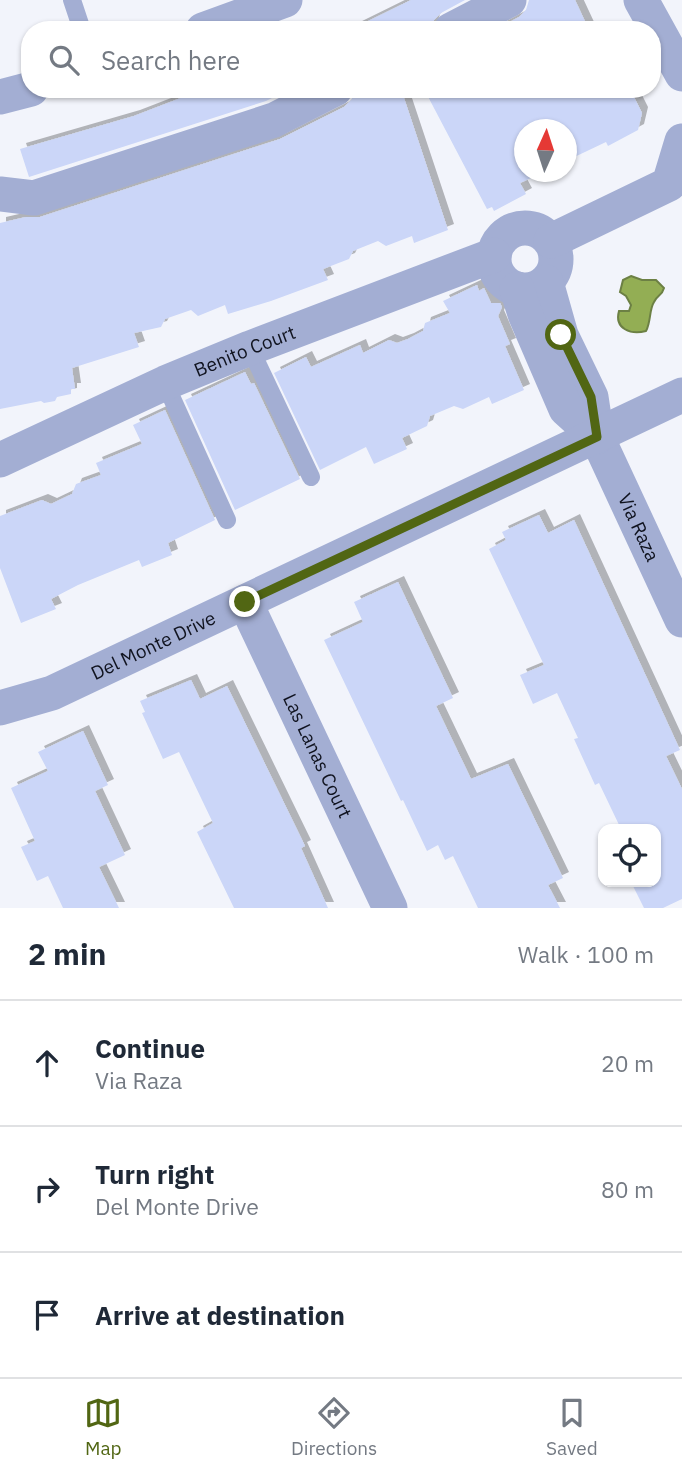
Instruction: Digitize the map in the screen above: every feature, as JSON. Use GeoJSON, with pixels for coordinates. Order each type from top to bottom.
{"type":"FeatureCollection","features":[{"type":"Feature","properties":{"kind":"street"},"geometry":{"type":"LineString","coordinates":[[228,21],[285,0]]}},
{"type":"Feature","properties":{"kind":"street"},"geometry":{"type":"LineString","coordinates":[[468,21],[509,0]]}},
{"type":"Feature","properties":{"kind":"street"},"geometry":{"type":"LineString","coordinates":[[641,0],[653,21]]}},
{"type":"Feature","properties":{"kind":"street"},"geometry":{"type":"LineString","coordinates":[[661,36],[682,74]]}},
{"type":"Feature","properties":{"kind":"street"},"geometry":{"type":"LineString","coordinates":[[0,97],[21,92]]}},
{"type":"Feature","properties":{"kind":"street"},"geometry":{"type":"LineString","coordinates":[[0,194],[34,198],[274,120],[317,98]]}},
{"type":"Feature","properties":{"kind":"street"},"geometry":{"type":"LineString","coordinates":[[551,242],[669,184],[682,141]]}},
{"type":"Feature","properties":{"kind":"street"},"geometry":{"type":"LineString","coordinates":[[515,229],[535,229],[551,242],[556,251],[554,271],[531,285],[502,280],[496,271],[494,255],[499,241],[515,229]]}},
{"type":"Feature","properties":{"kind":"street","name":"Benito Court"},"geometry":{"type":"LineString","coordinates":[[0,460],[165,383],[494,255]]}},
{"type":"Feature","properties":{"kind":"street","name":"Via Raza"},"geometry":{"type":"LineString","coordinates":[[531,285],[561,335],[591,397],[597,437],[682,620]]}},
{"type":"Feature","properties":{"kind":"street","name":"Del Monte Drive"},"geometry":{"type":"LineString","coordinates":[[0,708],[52,693],[682,395]]}},
{"type":"Feature","properties":{"kind":"street","name":"Las Lanas Court"},"geometry":{"type":"LineString","coordinates":[[245,602],[390,908]]}},
{"type":"Feature","properties":{"kind":"lane"},"geometry":{"type":"LineString","coordinates":[[72,0],[79,21]]}},
{"type":"Feature","properties":{"kind":"lane"},"geometry":{"type":"LineString","coordinates":[[250,348],[311,477]]}},
{"type":"Feature","properties":{"kind":"lane"},"geometry":{"type":"LineString","coordinates":[[165,383],[227,520]]}},
{"type":"Feature","properties":{"kind":"shaded area"},"geometry":{"type":"Polygon","coordinates":[[[631,276],[642,280],[656,280],[664,288],[652,305],[646,331],[630,331],[619,322],[619,311],[629,311],[631,305],[620,292],[623,280],[631,276]]]}},
{"type":"Feature","properties":{"kind":"building"},"geometry":{"type":"Polygon","coordinates":[[[411,0],[465,0],[441,13],[434,21],[368,21],[411,0]]]}},
{"type":"Feature","properties":{"kind":"building"},"geometry":{"type":"Polygon","coordinates":[[[529,0],[575,0],[585,21],[512,21],[526,10],[529,0]]]}},
{"type":"Feature","properties":{"kind":"building"},"geometry":{"type":"Polygon","coordinates":[[[181,98],[272,98],[29,177],[20,149],[134,116],[181,98]]]}},
{"type":"Feature","properties":{"kind":"building"},"geometry":{"type":"Polygon","coordinates":[[[404,98],[448,230],[414,243],[412,236],[386,246],[378,241],[353,251],[349,259],[323,269],[328,280],[271,301],[228,314],[225,305],[198,316],[191,310],[165,319],[161,327],[134,333],[139,347],[72,368],[75,389],[71,389],[71,394],[57,397],[55,401],[0,409],[0,223],[40,217],[280,139],[344,107],[352,99],[404,98]]]}},
{"type":"Feature","properties":{"kind":"building"},"geometry":{"type":"Polygon","coordinates":[[[429,98],[634,98],[642,113],[638,130],[608,146],[606,142],[577,156],[577,119],[514,119],[514,182],[522,182],[520,183],[526,194],[494,211],[492,207],[487,209],[429,98]]]}},
{"type":"Feature","properties":{"kind":"building"},"geometry":{"type":"Polygon","coordinates":[[[477,285],[479,291],[484,288],[491,303],[500,303],[502,307],[498,316],[510,344],[505,346],[524,390],[492,404],[489,397],[463,409],[454,406],[430,416],[427,426],[402,438],[407,449],[374,464],[366,447],[320,470],[274,373],[306,357],[311,367],[360,345],[363,353],[389,340],[397,343],[408,339],[423,331],[425,323],[450,313],[443,301],[477,285]]]}},
{"type":"Feature","properties":{"kind":"building"},"geometry":{"type":"Polygon","coordinates":[[[245,372],[251,384],[254,383],[300,479],[235,510],[185,400],[245,372]]]}},
{"type":"Feature","properties":{"kind":"building"},"geometry":{"type":"Polygon","coordinates":[[[165,410],[215,520],[168,543],[172,555],[142,567],[139,560],[78,585],[51,599],[56,609],[21,623],[0,568],[0,516],[42,500],[51,504],[72,494],[76,484],[101,475],[96,463],[142,444],[133,425],[165,410]]]}},
{"type":"Feature","properties":{"kind":"building"},"geometry":{"type":"Polygon","coordinates":[[[539,515],[548,533],[574,520],[680,750],[666,756],[682,789],[682,899],[663,908],[644,908],[634,887],[661,887],[661,824],[619,824],[599,783],[595,785],[574,739],[578,738],[557,693],[533,704],[520,675],[544,665],[489,549],[506,540],[502,532],[539,515]]]}},
{"type":"Feature","properties":{"kind":"building"},"geometry":{"type":"Polygon","coordinates":[[[398,582],[453,698],[436,706],[471,779],[508,764],[563,878],[548,885],[560,908],[478,908],[453,856],[445,860],[438,845],[427,851],[403,800],[401,801],[324,640],[363,622],[354,602],[398,582]]]}},
{"type":"Feature","properties":{"kind":"building"},"geometry":{"type":"Polygon","coordinates":[[[191,680],[200,699],[227,686],[305,846],[301,848],[328,908],[234,908],[197,832],[213,823],[179,752],[163,759],[142,713],[145,712],[140,701],[191,680]]]}},
{"type":"Feature","properties":{"kind":"building"},"geometry":{"type":"Polygon","coordinates":[[[83,731],[108,785],[95,791],[125,855],[99,867],[119,908],[63,908],[48,876],[37,881],[21,847],[35,841],[11,788],[48,771],[38,752],[83,731]]]}},
{"type":"Feature","properties":{"kind":"route"},"geometry":{"type":"LineString","coordinates":[[245,602],[597,437],[591,397],[561,335]]}}]}
